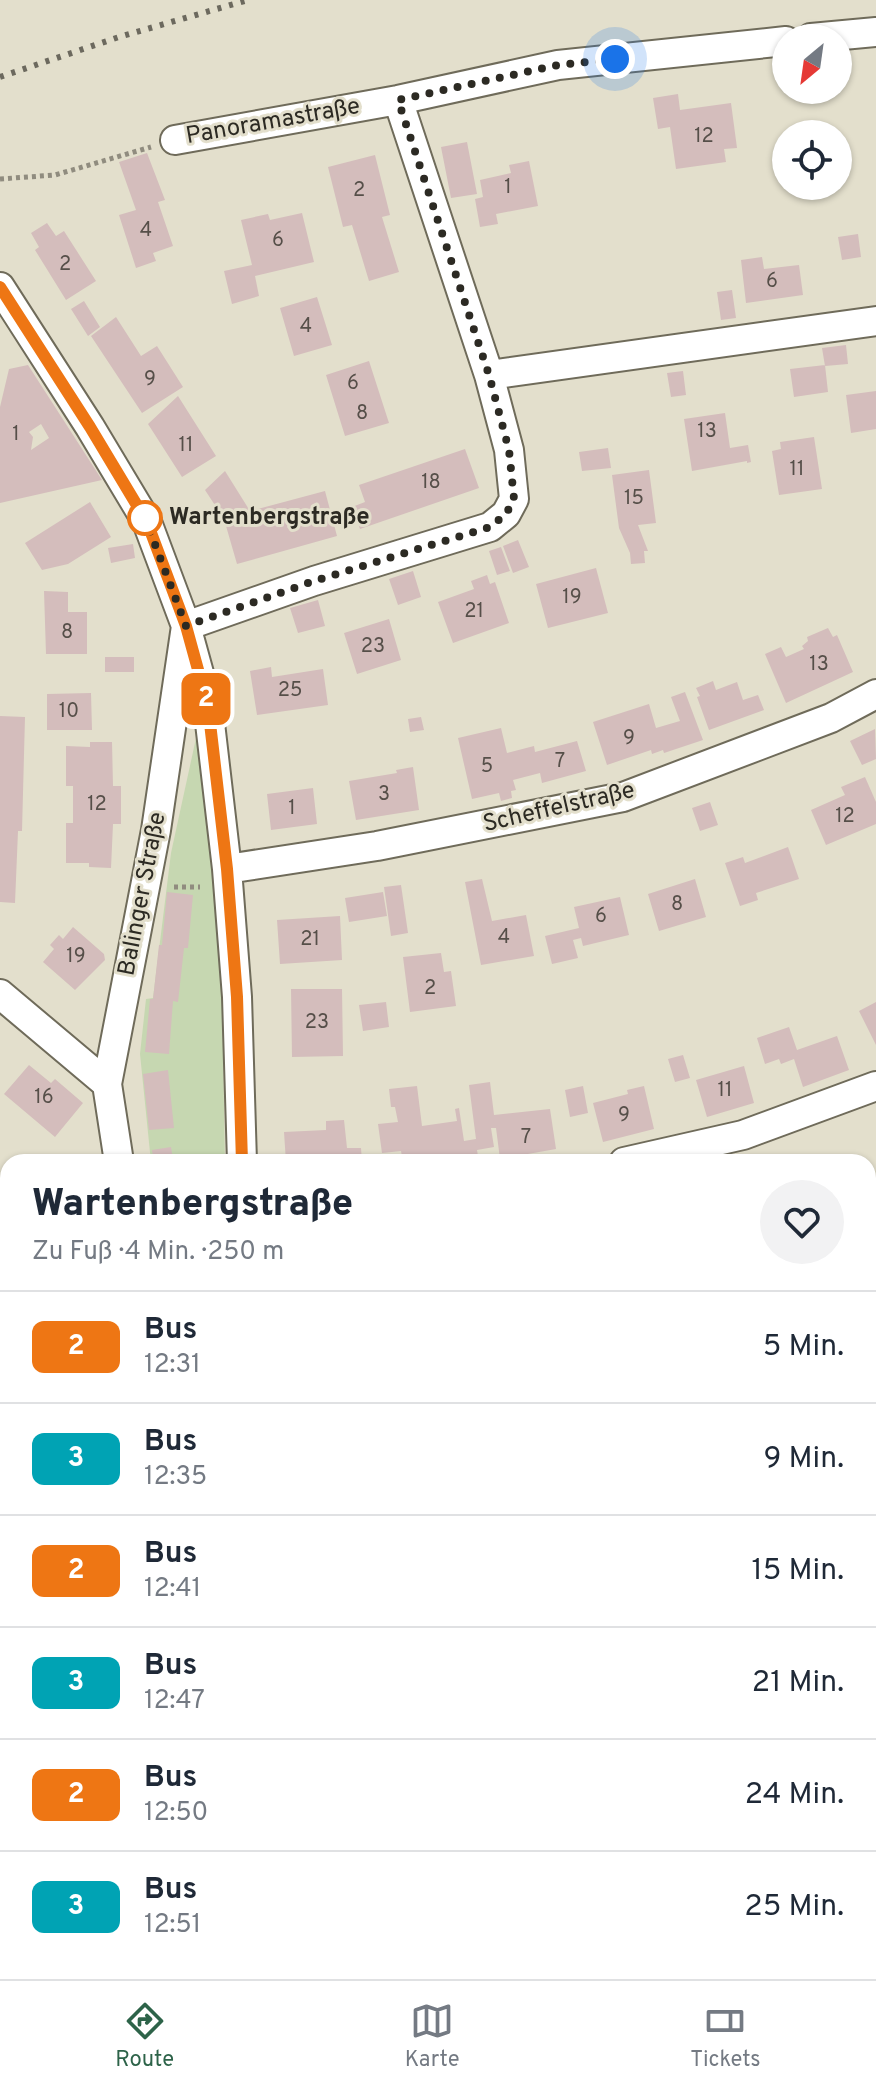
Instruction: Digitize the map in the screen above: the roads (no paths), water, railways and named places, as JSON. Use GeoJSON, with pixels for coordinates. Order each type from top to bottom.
{"type":"FeatureCollection","features":[{"type":"Feature","properties":{"kind":"street"},"geometry":{"type":"LineString","coordinates":[[852,34],[876,32]]}},
{"type":"Feature","properties":{"kind":"street","name":"Panoramastraße"},"geometry":{"type":"LineString","coordinates":[[175,140],[398,100],[558,65],[772,42]]}},
{"type":"Feature","properties":{"kind":"street"},"geometry":{"type":"LineString","coordinates":[[186,626],[314,581],[490,527],[506,514],[514,499],[509,450],[489,375],[398,100]]}},
{"type":"Feature","properties":{"kind":"street","name":"Balinger Straße"},"geometry":{"type":"LineString","coordinates":[[2,298],[90,427],[147,522],[186,626],[208,706],[227,878],[237,997],[242,1154]]}},
{"type":"Feature","properties":{"kind":"street"},"geometry":{"type":"LineString","coordinates":[[489,375],[876,321]]}},
{"type":"Feature","properties":{"kind":"street","name":"Balinger Straße"},"geometry":{"type":"LineString","coordinates":[[118,1154],[107,1084],[156,830],[186,626]]}},
{"type":"Feature","properties":{"kind":"street","name":"Scheffelstraße"},"geometry":{"type":"LineString","coordinates":[[227,878],[623,797],[831,718],[876,694]]}},
{"type":"Feature","properties":{"kind":"street"},"geometry":{"type":"LineString","coordinates":[[0,994],[107,1084]]}},
{"type":"Feature","properties":{"kind":"street"},"geometry":{"type":"LineString","coordinates":[[659,1154],[743,1135],[876,1086]]}},
{"type":"Feature","properties":{"kind":"railway"},"geometry":{"type":"LineString","coordinates":[[0,77],[119,37],[248,0]]}},
{"type":"Feature","properties":{"kind":"place","name":"Wartenbergstraße"},"geometry":{"type":"Point","coordinates":[145,518]}}]}
